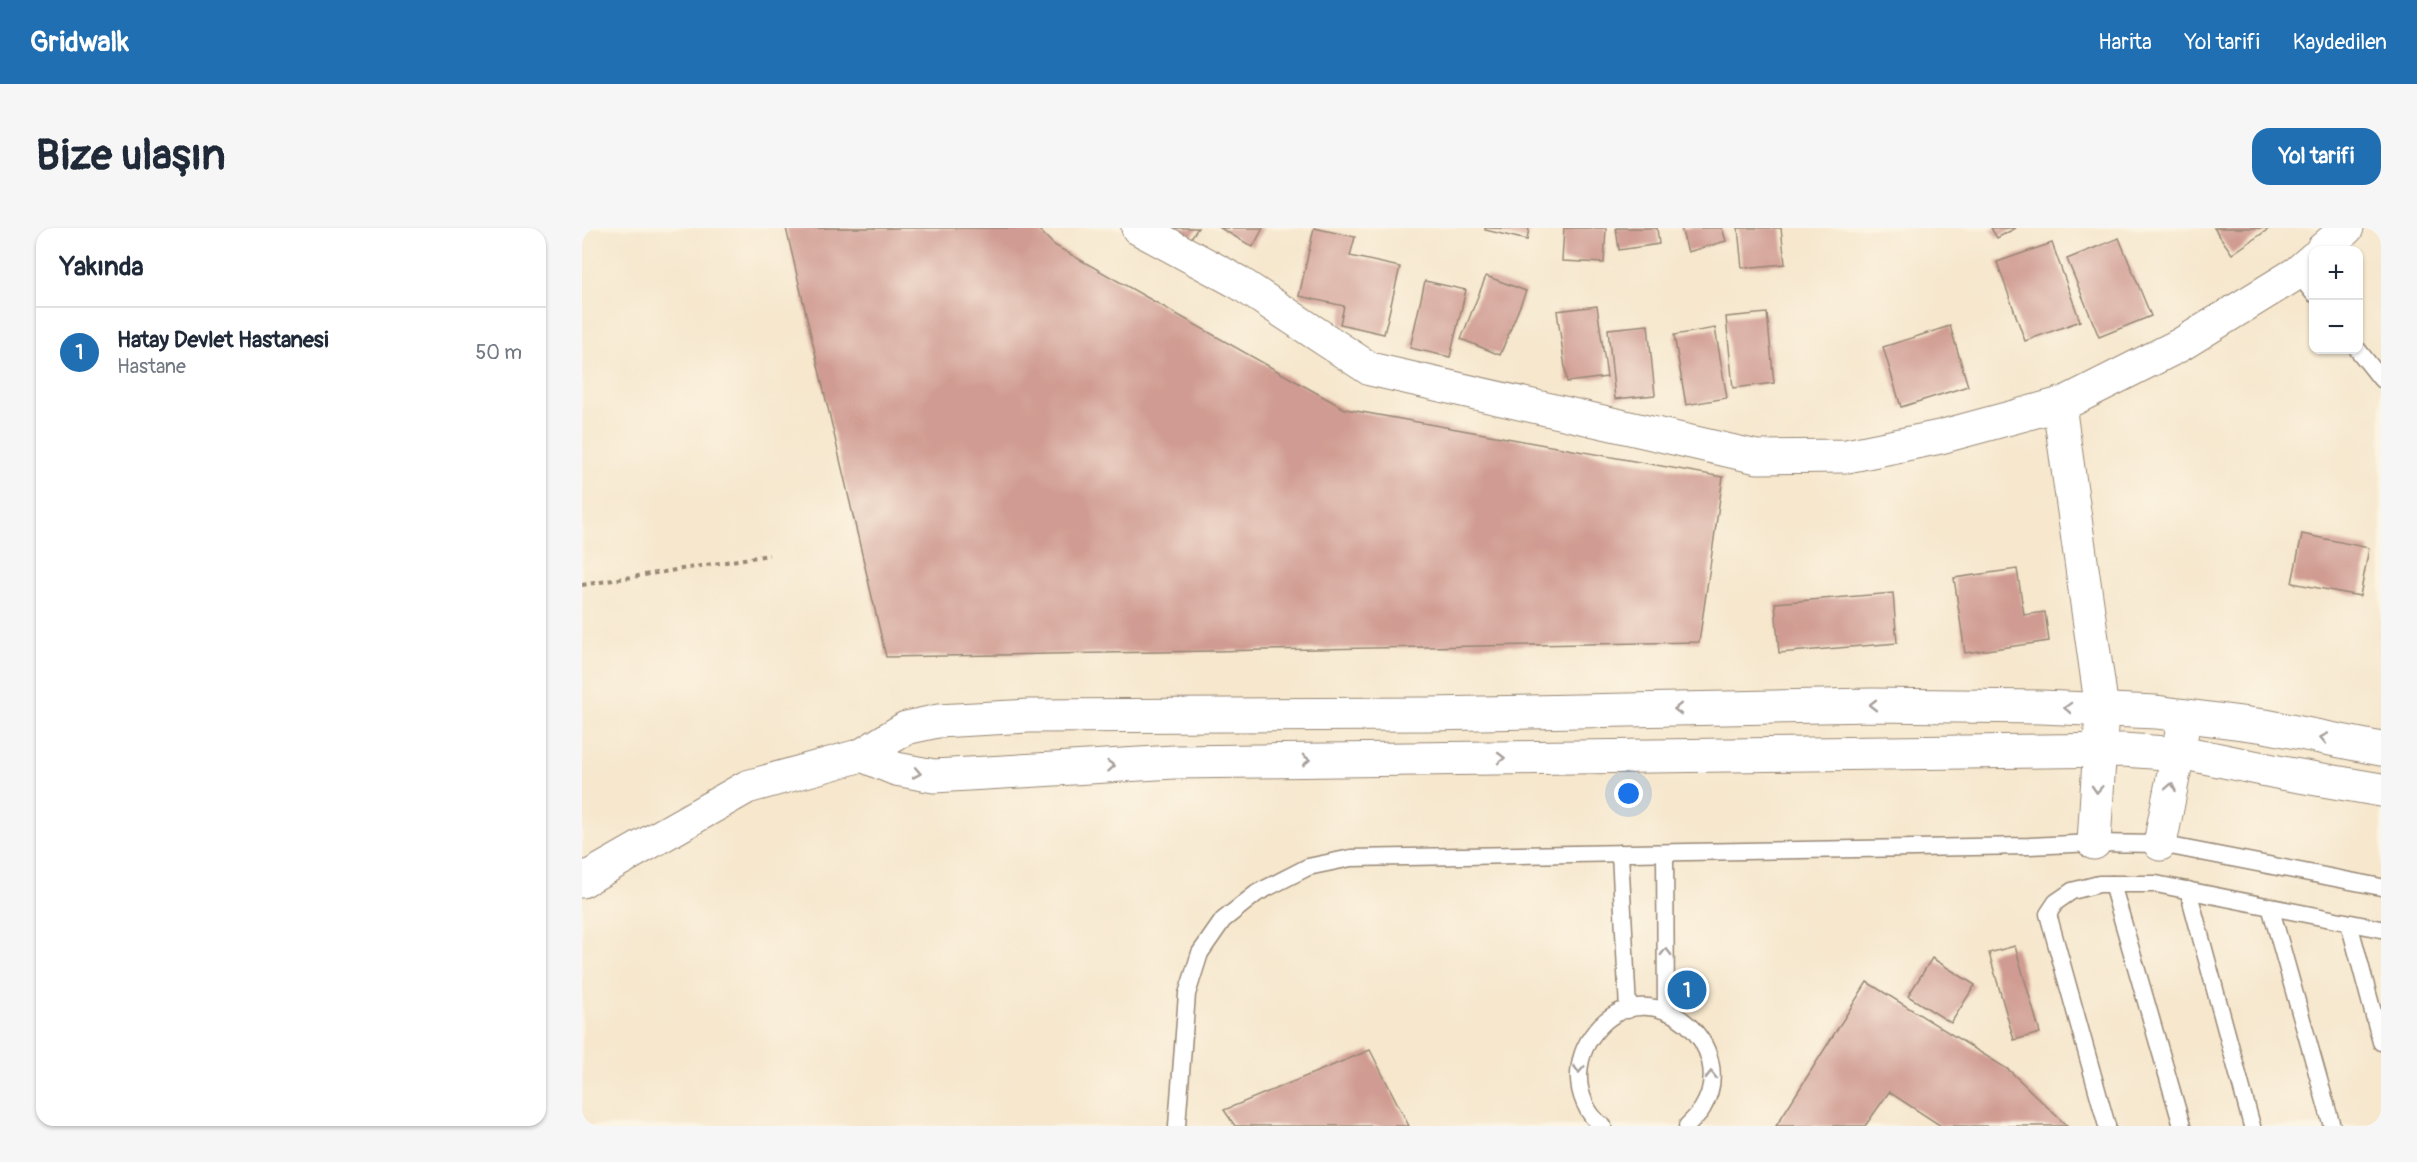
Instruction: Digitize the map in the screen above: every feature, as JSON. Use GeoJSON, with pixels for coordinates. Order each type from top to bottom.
{"type":"FeatureCollection","features":[{"type":"Feature","properties":{"kind":"street"},"geometry":{"type":"LineString","coordinates":[[1137,228],[1238,282],[1370,369],[1757,457],[1847,456],[1940,437],[2059,405],[2180,345],[2308,275]]}},
{"type":"Feature","properties":{"kind":"street"},"geometry":{"type":"LineString","coordinates":[[2327,246],[2347,228]]}},
{"type":"Feature","properties":{"kind":"street"},"geometry":{"type":"LineString","coordinates":[[2059,405],[2102,710],[2094,843]]}},
{"type":"Feature","properties":{"kind":"street"},"geometry":{"type":"LineString","coordinates":[[582,881],[747,787],[862,756],[906,728],[938,721],[1029,716],[1431,714],[1872,705],[2156,712],[2265,726],[2381,749]]}},
{"type":"Feature","properties":{"kind":"street"},"geometry":{"type":"LineString","coordinates":[[2160,844],[2185,716]]}},
{"type":"Feature","properties":{"kind":"street"},"geometry":{"type":"LineString","coordinates":[[862,756],[896,769],[934,776],[1174,762],[2099,751],[2195,755],[2381,790]]}},
{"type":"Feature","properties":{"kind":"lane"},"geometry":{"type":"LineString","coordinates":[[2361,354],[2381,379]]}},
{"type":"Feature","properties":{"kind":"lane"},"geometry":{"type":"LineString","coordinates":[[1177,1126],[1187,994],[1200,953],[1223,920],[1257,892],[1308,867],[1351,858],[2094,843],[2160,844],[2381,887]]}},
{"type":"Feature","properties":{"kind":"lane"},"geometry":{"type":"LineString","coordinates":[[1665,852],[1666,1011]]}},
{"type":"Feature","properties":{"kind":"lane"},"geometry":{"type":"LineString","coordinates":[[1620,853],[1628,1010]]}},
{"type":"Feature","properties":{"kind":"lane"},"geometry":{"type":"LineString","coordinates":[[2107,1126],[2048,914],[2056,902],[2072,891],[2099,884],[2156,884],[2381,929]]}},
{"type":"Feature","properties":{"kind":"lane"},"geometry":{"type":"LineString","coordinates":[[2112,884],[2182,1126]]}},
{"type":"Feature","properties":{"kind":"lane"},"geometry":{"type":"LineString","coordinates":[[2188,890],[2252,1126]]}},
{"type":"Feature","properties":{"kind":"lane"},"geometry":{"type":"LineString","coordinates":[[2270,906],[2332,1126]]}},
{"type":"Feature","properties":{"kind":"lane"},"geometry":{"type":"LineString","coordinates":[[2349,923],[2381,1042]]}},
{"type":"Feature","properties":{"kind":"lane"},"geometry":{"type":"LineString","coordinates":[[1603,1126],[1585,1104],[1578,1082],[1580,1058],[1590,1036],[1607,1020],[1628,1010],[1647,1007],[1666,1011],[1687,1022],[1703,1040],[1711,1062],[1711,1086],[1702,1108],[1687,1126]]}},
{"type":"Feature","properties":{"kind":"path"},"geometry":{"type":"LineString","coordinates":[[582,585],[769,555]]}},
{"type":"Feature","properties":{"kind":"building"},"geometry":{"type":"Polygon","coordinates":[[[786,228],[1037,228],[1054,245],[1345,409],[1723,477],[1699,642],[886,657],[786,228]]]}},
{"type":"Feature","properties":{"kind":"building"},"geometry":{"type":"Polygon","coordinates":[[[1168,228],[1198,228],[1188,242],[1168,228]]]}},
{"type":"Feature","properties":{"kind":"building"},"geometry":{"type":"Polygon","coordinates":[[[1220,228],[1263,228],[1253,247],[1220,228]]]}},
{"type":"Feature","properties":{"kind":"building"},"geometry":{"type":"Polygon","coordinates":[[[1314,228],[1355,237],[1350,256],[1400,267],[1384,334],[1340,324],[1344,306],[1299,296],[1314,228]]]}},
{"type":"Feature","properties":{"kind":"building"},"geometry":{"type":"Polygon","coordinates":[[[1485,228],[1529,228],[1527,240],[1485,230],[1485,228]]]}},
{"type":"Feature","properties":{"kind":"building"},"geometry":{"type":"Polygon","coordinates":[[[1564,228],[1606,228],[1604,263],[1562,261],[1564,228]]]}},
{"type":"Feature","properties":{"kind":"building"},"geometry":{"type":"Polygon","coordinates":[[[1616,228],[1657,228],[1659,244],[1619,250],[1616,228]]]}},
{"type":"Feature","properties":{"kind":"building"},"geometry":{"type":"Polygon","coordinates":[[[1681,228],[1722,228],[1726,241],[1688,252],[1681,228]]]}},
{"type":"Feature","properties":{"kind":"building"},"geometry":{"type":"Polygon","coordinates":[[[1738,228],[1781,228],[1785,264],[1742,268],[1738,228]]]}},
{"type":"Feature","properties":{"kind":"building"},"geometry":{"type":"Polygon","coordinates":[[[1991,228],[2016,228],[1997,238],[1991,228]]]}},
{"type":"Feature","properties":{"kind":"building"},"geometry":{"type":"Polygon","coordinates":[[[2214,228],[2270,228],[2232,254],[2214,228]]]}},
{"type":"Feature","properties":{"kind":"building"},"geometry":{"type":"Polygon","coordinates":[[[2119,238],[2151,316],[2099,337],[2067,259],[2119,238]]]}},
{"type":"Feature","properties":{"kind":"building"},"geometry":{"type":"Polygon","coordinates":[[[2052,243],[2080,321],[2025,341],[1997,262],[2052,243]]]}},
{"type":"Feature","properties":{"kind":"building"},"geometry":{"type":"Polygon","coordinates":[[[1486,276],[1526,291],[1500,355],[1461,339],[1486,276]]]}},
{"type":"Feature","properties":{"kind":"building"},"geometry":{"type":"Polygon","coordinates":[[[1425,281],[1466,290],[1450,357],[1410,348],[1425,281]]]}},
{"type":"Feature","properties":{"kind":"building"},"geometry":{"type":"Polygon","coordinates":[[[1597,306],[1607,377],[1567,382],[1557,311],[1597,306]]]}},
{"type":"Feature","properties":{"kind":"building"},"geometry":{"type":"Polygon","coordinates":[[[1767,313],[1774,383],[1733,388],[1726,317],[1767,313]]]}},
{"type":"Feature","properties":{"kind":"building"},"geometry":{"type":"Polygon","coordinates":[[[1648,325],[1655,395],[1615,399],[1608,329],[1648,325]]]}},
{"type":"Feature","properties":{"kind":"building"},"geometry":{"type":"Polygon","coordinates":[[[1950,326],[1968,386],[1901,407],[1883,347],[1950,326]]]}},
{"type":"Feature","properties":{"kind":"building"},"geometry":{"type":"Polygon","coordinates":[[[1715,328],[1727,398],[1686,405],[1674,335],[1715,328]]]}},
{"type":"Feature","properties":{"kind":"building"},"geometry":{"type":"Polygon","coordinates":[[[2302,534],[2369,548],[2360,596],[2292,583],[2302,534]]]}},
{"type":"Feature","properties":{"kind":"building"},"geometry":{"type":"Polygon","coordinates":[[[2017,569],[2024,615],[2045,612],[2049,641],[1965,653],[1954,578],[2017,569]]]}},
{"type":"Feature","properties":{"kind":"building"},"geometry":{"type":"Polygon","coordinates":[[[1893,593],[1897,643],[1779,653],[1775,603],[1893,593]]]}},
{"type":"Feature","properties":{"kind":"building"},"geometry":{"type":"Polygon","coordinates":[[[2015,946],[2040,1033],[2014,1040],[1989,953],[2015,946]]]}},
{"type":"Feature","properties":{"kind":"building"},"geometry":{"type":"Polygon","coordinates":[[[1932,958],[1975,985],[1951,1023],[1908,996],[1932,958]]]}},
{"type":"Feature","properties":{"kind":"building"},"geometry":{"type":"Polygon","coordinates":[[[1867,982],[2009,1070],[2067,1126],[1941,1126],[1889,1092],[1865,1126],[1776,1126],[1867,982]]]}},
{"type":"Feature","properties":{"kind":"building"},"geometry":{"type":"Polygon","coordinates":[[[1370,1050],[1409,1126],[1235,1126],[1224,1110],[1370,1050]]]}},
{"type":"Feature","properties":{"kind":"place","name":"Hatay Devlet Hastanesi"},"geometry":{"type":"Point","coordinates":[1687,990]}}]}
